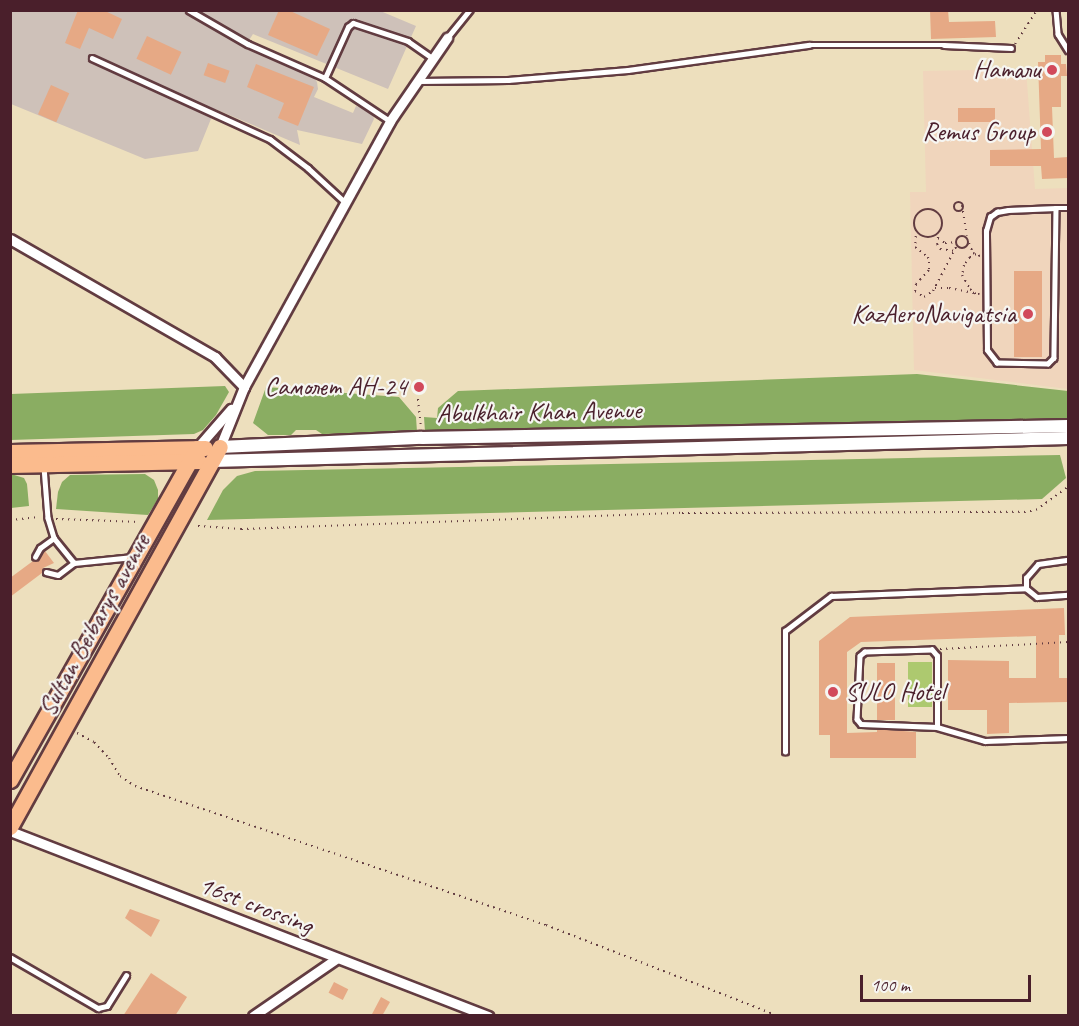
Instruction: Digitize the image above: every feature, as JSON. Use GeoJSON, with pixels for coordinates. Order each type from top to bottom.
{"type":"FeatureCollection","features":[{"type":"Feature","properties":{"kind":"main road","name":"Abulkhair Khan Avenue"},"geometry":{"type":"LineString","coordinates":[[10,452],[194,455]]}},
{"type":"Feature","properties":{"kind":"main road","name":"Abulkhair Khan Avenue"},"geometry":{"type":"LineString","coordinates":[[10,465],[216,454]]}},
{"type":"Feature","properties":{"kind":"main road","name":"Sultan Beibarys avenue"},"geometry":{"type":"LineString","coordinates":[[10,829],[64,726],[216,454]]}},
{"type":"Feature","properties":{"kind":"main road","name":"Sultan Beibarys avenue"},"geometry":{"type":"LineString","coordinates":[[10,780],[194,455]]}},
{"type":"Feature","properties":{"kind":"street"},"geometry":{"type":"LineString","coordinates":[[216,454],[244,387],[390,121],[431,57],[447,38]]}},
{"type":"Feature","properties":{"kind":"street"},"geometry":{"type":"LineString","coordinates":[[10,239],[215,357],[244,387]]}},
{"type":"Feature","properties":{"kind":"street"},"geometry":{"type":"LineString","coordinates":[[194,455],[237,403]]}},
{"type":"Feature","properties":{"kind":"street","name":"Abulkhair Khan Avenue"},"geometry":{"type":"LineString","coordinates":[[216,454],[422,438],[1068,426]]}},
{"type":"Feature","properties":{"kind":"street","name":"Abulkhair Khan Avenue"},"geometry":{"type":"LineString","coordinates":[[216,454],[1068,438]]}},
{"type":"Feature","properties":{"kind":"street","name":"16st crossing"},"geometry":{"type":"LineString","coordinates":[[10,829],[336,959],[488,1016]]}},
{"type":"Feature","properties":{"kind":"street"},"geometry":{"type":"LineString","coordinates":[[253,1016],[336,959]]}},
{"type":"Feature","properties":{"kind":"lane"},"geometry":{"type":"LineString","coordinates":[[189,10],[248,44],[325,78],[390,121]]}},
{"type":"Feature","properties":{"kind":"lane"},"geometry":{"type":"LineString","coordinates":[[447,38],[470,10]]}},
{"type":"Feature","properties":{"kind":"lane"},"geometry":{"type":"LineString","coordinates":[[1056,10],[1058,34],[1068,50]]}},
{"type":"Feature","properties":{"kind":"lane"},"geometry":{"type":"LineString","coordinates":[[325,78],[348,27],[353,23],[360,23],[408,41],[431,57]]}},
{"type":"Feature","properties":{"kind":"lane"},"geometry":{"type":"LineString","coordinates":[[415,81],[508,80],[628,70],[809,45],[944,45],[1011,48]]}},
{"type":"Feature","properties":{"kind":"lane"},"geometry":{"type":"LineString","coordinates":[[92,58],[270,140],[308,168],[346,203]]}},
{"type":"Feature","properties":{"kind":"lane"},"geometry":{"type":"LineString","coordinates":[[1056,208],[1052,362],[1004,365],[990,357],[987,350],[988,223],[997,212],[1056,208],[1068,208]]}},
{"type":"Feature","properties":{"kind":"lane"},"geometry":{"type":"LineString","coordinates":[[44,464],[48,518],[54,538],[74,563]]}},
{"type":"Feature","properties":{"kind":"lane"},"geometry":{"type":"LineString","coordinates":[[35,557],[40,548],[54,538]]}},
{"type":"Feature","properties":{"kind":"lane"},"geometry":{"type":"LineString","coordinates":[[46,572],[58,575],[74,563],[137,557]]}},
{"type":"Feature","properties":{"kind":"lane"},"geometry":{"type":"LineString","coordinates":[[1026,588],[1026,578],[1038,564],[1068,560]]}},
{"type":"Feature","properties":{"kind":"lane"},"geometry":{"type":"LineString","coordinates":[[785,752],[785,631],[831,596],[1026,588],[1037,597],[1068,595]]}},
{"type":"Feature","properties":{"kind":"lane"},"geometry":{"type":"LineString","coordinates":[[937,727],[937,656],[932,650],[865,652],[860,656],[857,719],[867,725],[937,727],[985,741],[1068,738]]}},
{"type":"Feature","properties":{"kind":"lane"},"geometry":{"type":"LineString","coordinates":[[10,957],[98,1008],[107,1006],[126,975]]}},
{"type":"Feature","properties":{"kind":"path"},"geometry":{"type":"LineString","coordinates":[[1011,48],[1037,10]]}},
{"type":"Feature","properties":{"kind":"path"},"geometry":{"type":"LineString","coordinates":[[962,206],[968,240],[976,254]]}},
{"type":"Feature","properties":{"kind":"path"},"geometry":{"type":"LineString","coordinates":[[954,250],[940,249],[937,244],[937,235],[942,221],[933,210],[919,213],[914,221],[916,230],[913,240],[915,247],[928,257],[929,262],[928,270],[918,279],[915,291],[924,297],[930,295],[935,288],[954,250],[957,243],[961,236],[968,240]]}},
{"type":"Feature","properties":{"kind":"path"},"geometry":{"type":"LineString","coordinates":[[916,230],[926,237],[937,235]]}},
{"type":"Feature","properties":{"kind":"path"},"geometry":{"type":"LineString","coordinates":[[937,235],[945,243],[957,243],[964,247],[968,240]]}},
{"type":"Feature","properties":{"kind":"path"},"geometry":{"type":"LineString","coordinates":[[976,294],[970,289],[962,275],[964,265],[970,256],[976,254],[986,257]]}},
{"type":"Feature","properties":{"kind":"path"},"geometry":{"type":"LineString","coordinates":[[935,288],[986,294]]}},
{"type":"Feature","properties":{"kind":"path"},"geometry":{"type":"LineString","coordinates":[[418,399],[422,438]]}},
{"type":"Feature","properties":{"kind":"path"},"geometry":{"type":"LineString","coordinates":[[198,526],[241,529],[682,513],[1024,512],[1036,510],[1068,487]]}},
{"type":"Feature","properties":{"kind":"path"},"geometry":{"type":"LineString","coordinates":[[10,520],[39,517]]}},
{"type":"Feature","properties":{"kind":"path"},"geometry":{"type":"LineString","coordinates":[[56,519],[155,523]]}},
{"type":"Feature","properties":{"kind":"path"},"geometry":{"type":"LineString","coordinates":[[932,650],[1068,642]]}},
{"type":"Feature","properties":{"kind":"path"},"geometry":{"type":"LineString","coordinates":[[64,726],[94,742],[109,758],[120,776],[135,786],[546,925],[778,1016]]}},
{"type":"Feature","properties":{"kind":"shaded area"},"geometry":{"type":"Polygon","coordinates":[[[378,10],[416,26],[388,89],[253,34],[244,48],[313,76],[318,89],[314,97],[353,113],[356,106],[372,112],[374,119],[362,144],[297,130],[300,145],[215,109],[198,151],[145,159],[11,104],[10,11],[378,10]]]}},
{"type":"Feature","properties":{"kind":"shaded area"},"geometry":{"type":"Polygon","coordinates":[[[1026,69],[1035,189],[1068,188],[1068,389],[914,370],[910,192],[926,192],[923,71],[1026,69]]]}},
{"type":"Feature","properties":{"kind":"green space"},"geometry":{"type":"Polygon","coordinates":[[[917,374],[1068,391],[1068,418],[425,432],[424,417],[437,418],[438,408],[458,391],[917,374]]]}},
{"type":"Feature","properties":{"kind":"green space"},"geometry":{"type":"Polygon","coordinates":[[[225,386],[229,392],[216,415],[203,430],[194,434],[11,440],[11,394],[225,386]]]}},
{"type":"Feature","properties":{"kind":"green space"},"geometry":{"type":"Polygon","coordinates":[[[266,387],[399,397],[416,417],[417,432],[322,434],[316,430],[296,430],[291,435],[268,435],[253,423],[266,387]]]}},
{"type":"Feature","properties":{"kind":"green space"},"geometry":{"type":"Polygon","coordinates":[[[1060,455],[1066,478],[1042,499],[207,520],[223,490],[237,476],[255,471],[1060,455]]]}},
{"type":"Feature","properties":{"kind":"green space"},"geometry":{"type":"Polygon","coordinates":[[[11,474],[24,478],[27,484],[29,506],[11,508],[11,474]]]}},
{"type":"Feature","properties":{"kind":"green space"},"geometry":{"type":"Polygon","coordinates":[[[145,474],[154,480],[158,490],[158,499],[148,515],[56,509],[62,482],[70,475],[145,474]]]}},
{"type":"Feature","properties":{"kind":"green space"},"geometry":{"type":"Polygon","coordinates":[[[908,662],[932,662],[932,707],[908,707],[908,662]]]}},
{"type":"Feature","properties":{"kind":"building"},"geometry":{"type":"Polygon","coordinates":[[[78,10],[103,10],[122,19],[113,39],[89,28],[80,49],[65,43],[78,10]]]}},
{"type":"Feature","properties":{"kind":"building"},"geometry":{"type":"Polygon","coordinates":[[[279,10],[288,10],[330,29],[317,56],[268,35],[279,10]]]}},
{"type":"Feature","properties":{"kind":"building"},"geometry":{"type":"Polygon","coordinates":[[[930,10],[948,10],[949,22],[995,21],[996,37],[931,39],[930,10]]]}},
{"type":"Feature","properties":{"kind":"building"},"geometry":{"type":"Polygon","coordinates":[[[147,36],[181,52],[171,75],[136,59],[147,36]]]}},
{"type":"Feature","properties":{"kind":"building"},"geometry":{"type":"Polygon","coordinates":[[[1045,55],[1061,55],[1061,64],[1066,64],[1067,76],[1061,76],[1061,107],[1052,107],[1054,158],[1068,157],[1068,178],[1042,179],[1041,166],[990,166],[990,150],[1041,149],[1038,62],[1045,62],[1045,55]]]}},
{"type":"Feature","properties":{"kind":"building"},"geometry":{"type":"Polygon","coordinates":[[[208,63],[230,71],[225,83],[204,75],[208,63]]]}},
{"type":"Feature","properties":{"kind":"building"},"geometry":{"type":"Polygon","coordinates":[[[256,64],[314,87],[298,126],[278,118],[284,103],[247,87],[256,64]]]}},
{"type":"Feature","properties":{"kind":"building"},"geometry":{"type":"Polygon","coordinates":[[[51,85],[69,93],[56,122],[38,114],[51,85]]]}},
{"type":"Feature","properties":{"kind":"building"},"geometry":{"type":"Polygon","coordinates":[[[958,108],[995,108],[995,122],[958,122],[958,108]]]}},
{"type":"Feature","properties":{"kind":"building","name":"KazAeroNavigatsia"},"geometry":{"type":"Polygon","coordinates":[[[1014,271],[1042,271],[1042,357],[1014,357],[1014,271]]]}},
{"type":"Feature","properties":{"kind":"building"},"geometry":{"type":"Polygon","coordinates":[[[45,551],[54,563],[43,568],[42,573],[10,597],[10,578],[33,561],[38,560],[45,551]]]}},
{"type":"Feature","properties":{"kind":"building"},"geometry":{"type":"Polygon","coordinates":[[[1064,608],[1065,635],[1059,635],[1059,678],[1068,678],[1068,702],[1009,703],[1009,733],[987,734],[987,710],[948,710],[948,660],[1009,661],[1009,678],[1036,678],[1036,636],[861,642],[847,652],[847,733],[877,732],[877,729],[916,732],[916,758],[830,758],[830,735],[819,735],[819,641],[850,617],[1064,608]]]}},
{"type":"Feature","properties":{"kind":"building"},"geometry":{"type":"Polygon","coordinates":[[[877,663],[895,663],[895,720],[877,720],[877,663]]]}},
{"type":"Feature","properties":{"kind":"building"},"geometry":{"type":"Polygon","coordinates":[[[130,909],[160,920],[151,937],[125,918],[130,909]]]}},
{"type":"Feature","properties":{"kind":"building"},"geometry":{"type":"Polygon","coordinates":[[[151,973],[187,997],[175,1016],[123,1016],[151,973]]]}},
{"type":"Feature","properties":{"kind":"building"},"geometry":{"type":"Polygon","coordinates":[[[334,982],[348,989],[343,1000],[329,993],[334,982]]]}},
{"type":"Feature","properties":{"kind":"building"},"geometry":{"type":"Polygon","coordinates":[[[381,997],[390,1002],[382,1016],[371,1016],[381,997]]]}},
{"type":"Feature","properties":{"kind":"place","name":"Натали"},"geometry":{"type":"Point","coordinates":[1052,70]}},
{"type":"Feature","properties":{"kind":"place","name":"Remus Group"},"geometry":{"type":"Point","coordinates":[1047,132]}},
{"type":"Feature","properties":{"kind":"place","name":"KazAeroNavigatsia"},"geometry":{"type":"Point","coordinates":[1028,314]}},
{"type":"Feature","properties":{"kind":"place","name":"Самолет АН-24"},"geometry":{"type":"Point","coordinates":[419,387]}},
{"type":"Feature","properties":{"kind":"place","name":"SULO Hotel"},"geometry":{"type":"Point","coordinates":[833,692]}}]}
